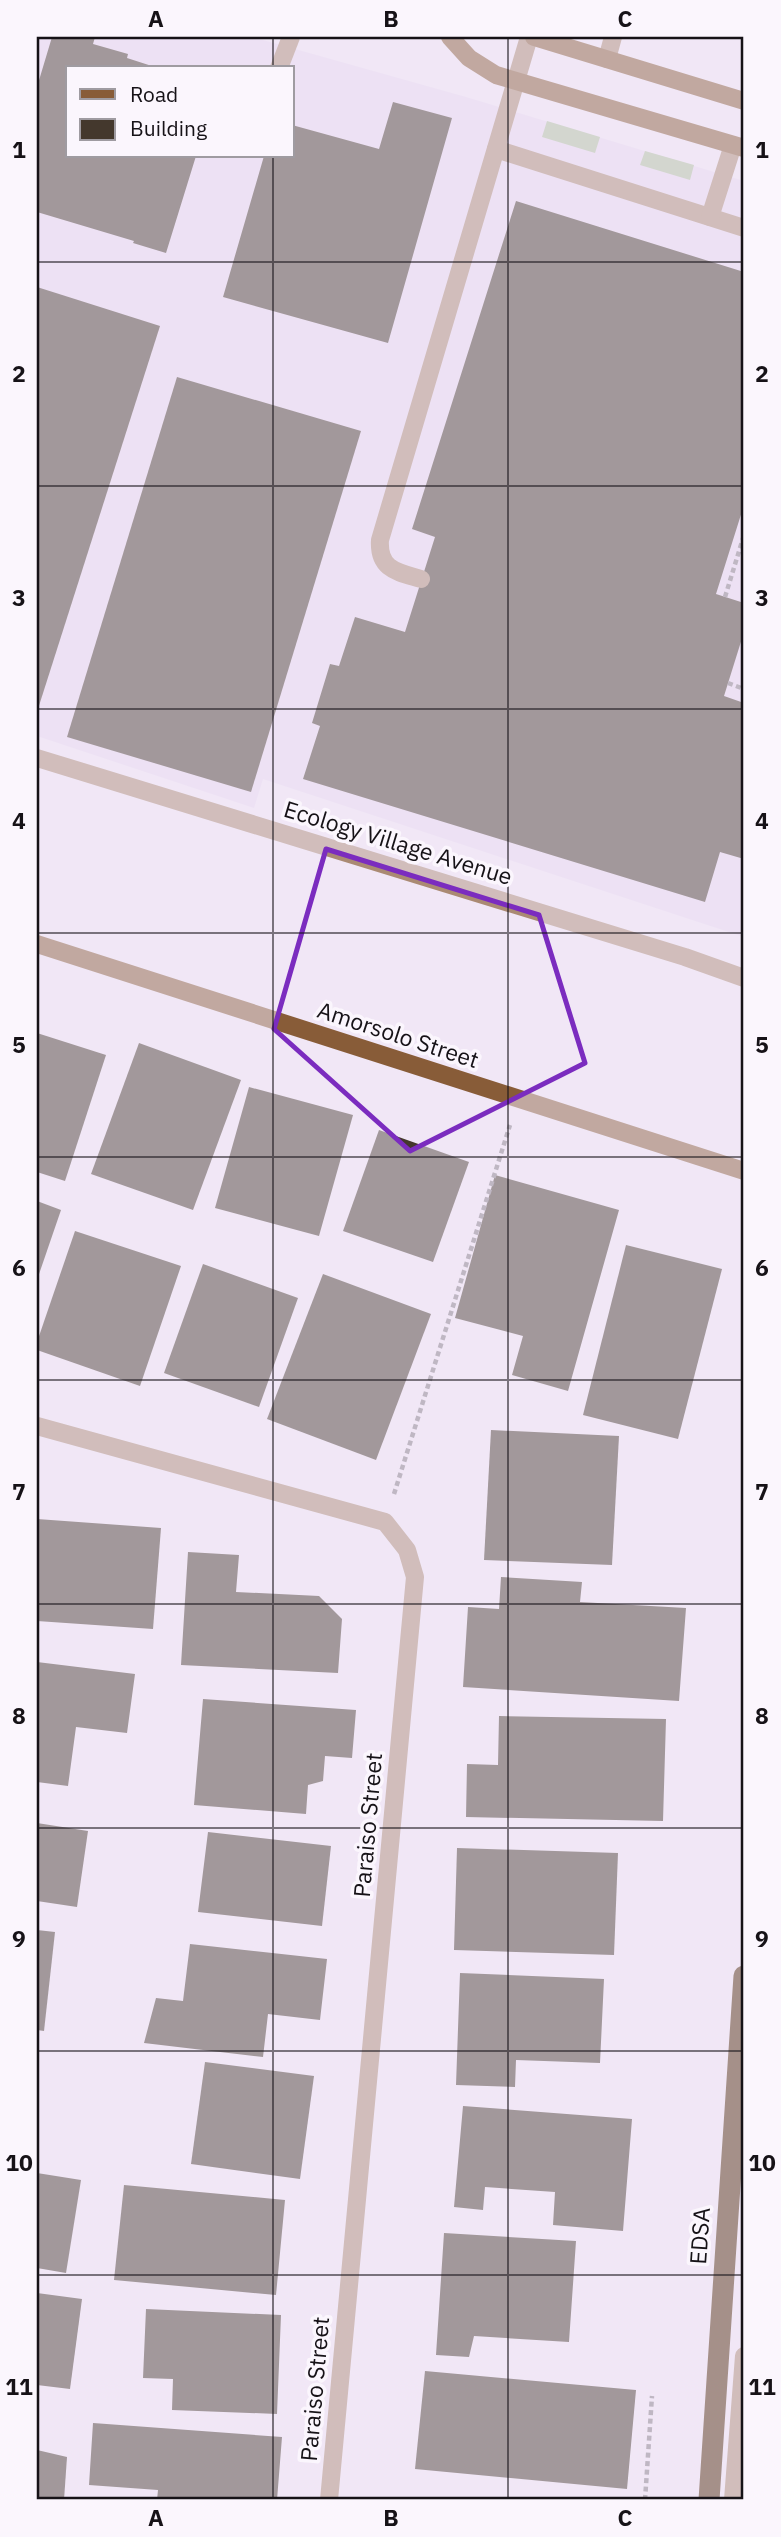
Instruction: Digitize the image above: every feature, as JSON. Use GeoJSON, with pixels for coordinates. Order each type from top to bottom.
{"type":"FeatureCollection","features":[{"type":"Feature","properties":{"kind":"highway","name":"EDSA"},"geometry":{"type":"LineString","coordinates":[[709,2500],[744,1976]]}},
{"type":"Feature","properties":{"kind":"street"},"geometry":{"type":"LineString","coordinates":[[280,66],[291,37]]}},
{"type":"Feature","properties":{"kind":"street"},"geometry":{"type":"LineString","coordinates":[[450,37],[470,58],[496,75],[738,147],[710,217]]}},
{"type":"Feature","properties":{"kind":"street"},"geometry":{"type":"LineString","coordinates":[[421,579],[389,567],[380,551],[380,540],[516,81],[532,37],[744,101]]}},
{"type":"Feature","properties":{"kind":"street"},"geometry":{"type":"LineString","coordinates":[[607,59],[613,37]]}},
{"type":"Feature","properties":{"kind":"street"},"geometry":{"type":"LineString","coordinates":[[496,149],[744,228]]}},
{"type":"Feature","properties":{"kind":"street","name":"Ecology Village Avenue"},"geometry":{"type":"LineString","coordinates":[[37,758],[685,957],[744,978]]}},
{"type":"Feature","properties":{"kind":"street","name":"Amorsolo Street"},"geometry":{"type":"LineString","coordinates":[[37,944],[744,1171]]}},
{"type":"Feature","properties":{"kind":"street"},"geometry":{"type":"LineString","coordinates":[[37,1426],[385,1522]]}},
{"type":"Feature","properties":{"kind":"street","name":"Paraiso Street"},"geometry":{"type":"LineString","coordinates":[[329,2500],[415,1577],[407,1550],[385,1522]]}},
{"type":"Feature","properties":{"kind":"street"},"geometry":{"type":"LineString","coordinates":[[733,2500],[744,2356]]}},
{"type":"Feature","properties":{"kind":"path"},"geometry":{"type":"LineString","coordinates":[[725,597],[744,535]]}},
{"type":"Feature","properties":{"kind":"path"},"geometry":{"type":"LineString","coordinates":[[728,683],[744,689]]}},
{"type":"Feature","properties":{"kind":"path"},"geometry":{"type":"LineString","coordinates":[[385,1522],[518,1099]]}},
{"type":"Feature","properties":{"kind":"path"},"geometry":{"type":"LineString","coordinates":[[645,2500],[652,2396]]}},
{"type":"Feature","properties":{"kind":"highlighted area"},"geometry":{"type":"Polygon","coordinates":[[[326,849],[539,915],[585,1063],[410,1151],[274,1029],[326,849]]]}},
{"type":"Feature","properties":{"kind":"shaded area"},"geometry":{"type":"Polygon","coordinates":[[[37,37],[252,37],[466,97],[744,181],[744,937],[263,779],[254,808],[37,736],[37,37]]]}},
{"type":"Feature","properties":{"kind":"green space"},"geometry":{"type":"Polygon","coordinates":[[[547,121],[600,137],[595,153],[542,137],[547,121]]]}},
{"type":"Feature","properties":{"kind":"green space"},"geometry":{"type":"Polygon","coordinates":[[[645,151],[694,165],[690,180],[640,165],[645,151]]]}},
{"type":"Feature","properties":{"kind":"building"},"geometry":{"type":"Polygon","coordinates":[[[52,37],[95,37],[93,44],[128,54],[127,58],[152,66],[66,66],[66,158],[195,158],[166,253],[37,212],[37,87],[52,37]]]}},
{"type":"Feature","properties":{"kind":"building"},"geometry":{"type":"Polygon","coordinates":[[[393,102],[452,118],[388,343],[223,297],[263,158],[294,158],[294,126],[379,149],[393,102]]]}},
{"type":"Feature","properties":{"kind":"building"},"geometry":{"type":"Polygon","coordinates":[[[516,201],[744,272],[744,505],[716,594],[744,603],[744,632],[724,696],[744,703],[744,859],[720,852],[705,902],[303,779],[320,726],[312,723],[330,664],[339,666],[355,617],[405,632],[435,537],[412,529],[516,201]]]}},
{"type":"Feature","properties":{"kind":"building"},"geometry":{"type":"Polygon","coordinates":[[[37,287],[160,326],[37,712],[37,287]]]}},
{"type":"Feature","properties":{"kind":"building"},"geometry":{"type":"Polygon","coordinates":[[[177,377],[361,431],[251,792],[67,737],[177,377]]]}},
{"type":"Feature","properties":{"kind":"building"},"geometry":{"type":"Polygon","coordinates":[[[37,1033],[106,1055],[65,1181],[37,1172],[37,1033]]]}},
{"type":"Feature","properties":{"kind":"building"},"geometry":{"type":"Polygon","coordinates":[[[139,1043],[241,1080],[193,1210],[91,1174],[139,1043]]]}},
{"type":"Feature","properties":{"kind":"building"},"geometry":{"type":"Polygon","coordinates":[[[249,1087],[353,1115],[319,1236],[215,1208],[249,1087]]]}},
{"type":"Feature","properties":{"kind":"building"},"geometry":{"type":"Polygon","coordinates":[[[379,1130],[469,1162],[433,1262],[343,1231],[379,1130]]]}},
{"type":"Feature","properties":{"kind":"building"},"geometry":{"type":"Polygon","coordinates":[[[495,1175],[619,1210],[568,1391],[512,1375],[523,1336],[455,1318],[495,1175]]]}},
{"type":"Feature","properties":{"kind":"building"},"geometry":{"type":"Polygon","coordinates":[[[37,1201],[61,1210],[37,1280],[37,1201]]]}},
{"type":"Feature","properties":{"kind":"building"},"geometry":{"type":"Polygon","coordinates":[[[75,1231],[181,1266],[140,1386],[37,1350],[37,1342],[75,1231]]]}},
{"type":"Feature","properties":{"kind":"building"},"geometry":{"type":"Polygon","coordinates":[[[626,1245],[722,1269],[678,1439],[583,1415],[626,1245]]]}},
{"type":"Feature","properties":{"kind":"building"},"geometry":{"type":"Polygon","coordinates":[[[203,1264],[298,1298],[259,1407],[164,1373],[203,1264]]]}},
{"type":"Feature","properties":{"kind":"building"},"geometry":{"type":"Polygon","coordinates":[[[323,1274],[431,1314],[376,1460],[267,1419],[323,1274]]]}},
{"type":"Feature","properties":{"kind":"building"},"geometry":{"type":"Polygon","coordinates":[[[491,1430],[619,1436],[612,1565],[484,1560],[491,1430]]]}},
{"type":"Feature","properties":{"kind":"building"},"geometry":{"type":"Polygon","coordinates":[[[37,1519],[161,1528],[153,1629],[37,1621],[37,1519]]]}},
{"type":"Feature","properties":{"kind":"building"},"geometry":{"type":"Polygon","coordinates":[[[188,1552],[239,1555],[236,1592],[319,1596],[342,1619],[338,1673],[181,1665],[188,1552]]]}},
{"type":"Feature","properties":{"kind":"building"},"geometry":{"type":"Polygon","coordinates":[[[501,1577],[582,1582],[580,1602],[686,1608],[679,1701],[463,1687],[468,1607],[499,1609],[501,1577]]]}},
{"type":"Feature","properties":{"kind":"building"},"geometry":{"type":"Polygon","coordinates":[[[37,1662],[135,1674],[127,1733],[76,1727],[68,1786],[37,1782],[37,1662]]]}},
{"type":"Feature","properties":{"kind":"building"},"geometry":{"type":"Polygon","coordinates":[[[203,1699],[356,1710],[352,1758],[325,1756],[323,1781],[308,1785],[306,1814],[194,1805],[203,1699]]]}},
{"type":"Feature","properties":{"kind":"building"},"geometry":{"type":"Polygon","coordinates":[[[499,1716],[666,1719],[663,1821],[466,1817],[467,1764],[498,1765],[499,1716]]]}},
{"type":"Feature","properties":{"kind":"building"},"geometry":{"type":"Polygon","coordinates":[[[37,1823],[88,1831],[77,1907],[37,1901],[37,1823]]]}},
{"type":"Feature","properties":{"kind":"building"},"geometry":{"type":"Polygon","coordinates":[[[208,1832],[331,1846],[322,1926],[198,1912],[208,1832]]]}},
{"type":"Feature","properties":{"kind":"building"},"geometry":{"type":"Polygon","coordinates":[[[457,1848],[618,1853],[614,1955],[454,1950],[457,1848]]]}},
{"type":"Feature","properties":{"kind":"building"},"geometry":{"type":"Polygon","coordinates":[[[37,1930],[55,1932],[44,2031],[37,2030],[37,1930]]]}},
{"type":"Feature","properties":{"kind":"building"},"geometry":{"type":"Polygon","coordinates":[[[190,1944],[327,1959],[320,2020],[268,2014],[263,2057],[144,2043],[156,1998],[183,2001],[190,1944]]]}},
{"type":"Feature","properties":{"kind":"building"},"geometry":{"type":"Polygon","coordinates":[[[460,1973],[604,1979],[600,2063],[516,2060],[515,2087],[456,2085],[460,1973]]]}},
{"type":"Feature","properties":{"kind":"building"},"geometry":{"type":"Polygon","coordinates":[[[205,2062],[314,2076],[300,2179],[191,2164],[205,2062]]]}},
{"type":"Feature","properties":{"kind":"building"},"geometry":{"type":"Polygon","coordinates":[[[463,2106],[632,2119],[623,2231],[553,2225],[555,2192],[485,2187],[483,2210],[454,2207],[463,2106]]]}},
{"type":"Feature","properties":{"kind":"building"},"geometry":{"type":"Polygon","coordinates":[[[37,2173],[81,2180],[66,2273],[37,2268],[37,2173]]]}},
{"type":"Feature","properties":{"kind":"building"},"geometry":{"type":"Polygon","coordinates":[[[124,2185],[285,2200],[276,2295],[114,2280],[124,2185]]]}},
{"type":"Feature","properties":{"kind":"building"},"geometry":{"type":"Polygon","coordinates":[[[444,2233],[576,2241],[569,2342],[474,2336],[469,2357],[436,2355],[444,2233]]]}},
{"type":"Feature","properties":{"kind":"building"},"geometry":{"type":"Polygon","coordinates":[[[37,2293],[82,2299],[70,2389],[37,2385],[37,2293]]]}},
{"type":"Feature","properties":{"kind":"building"},"geometry":{"type":"Polygon","coordinates":[[[146,2309],[281,2315],[277,2414],[172,2410],[173,2379],[143,2378],[146,2309]]]}},
{"type":"Feature","properties":{"kind":"building"},"geometry":{"type":"Polygon","coordinates":[[[425,2371],[636,2390],[627,2489],[415,2469],[425,2371]]]}},
{"type":"Feature","properties":{"kind":"building"},"geometry":{"type":"Polygon","coordinates":[[[93,2423],[282,2437],[277,2500],[157,2500],[158,2490],[89,2485],[93,2423]]]}},
{"type":"Feature","properties":{"kind":"building"},"geometry":{"type":"Polygon","coordinates":[[[37,2450],[67,2457],[64,2500],[37,2500],[37,2450]]]}}]}
